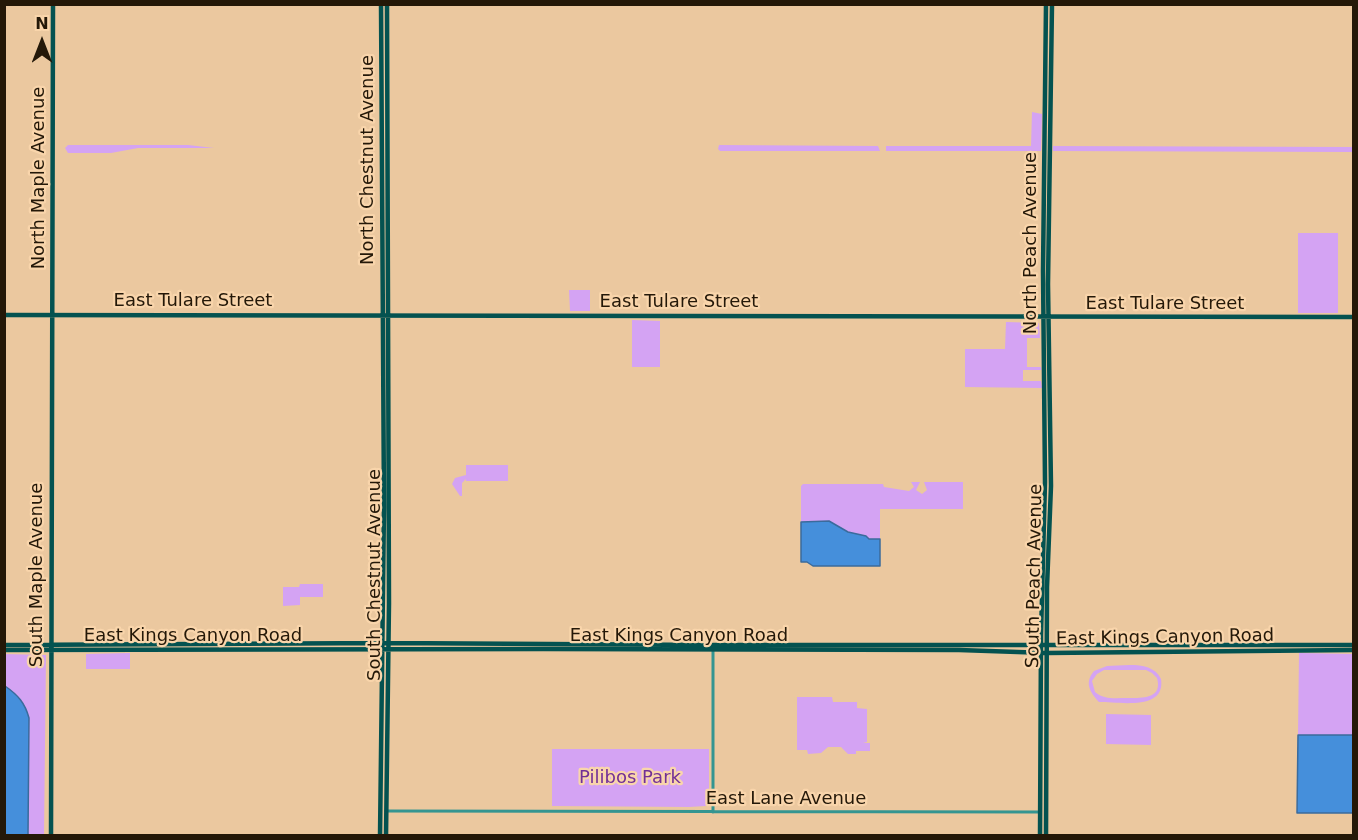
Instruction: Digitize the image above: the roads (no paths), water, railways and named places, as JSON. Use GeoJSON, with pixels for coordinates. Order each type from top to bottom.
{"type":"FeatureCollection","features":[{"type":"Feature","properties":{"kind":"main road","name":"North Maple Avenue"},"geometry":{"type":"LineString","coordinates":[[52,315],[53,4]]}},
{"type":"Feature","properties":{"kind":"main road","name":"North Chestnut Avenue"},"geometry":{"type":"LineString","coordinates":[[381,4],[384,315]]}},
{"type":"Feature","properties":{"kind":"main road","name":"North Chestnut Avenue"},"geometry":{"type":"LineString","coordinates":[[384,315],[387,274],[387,4]]}},
{"type":"Feature","properties":{"kind":"main road","name":"North Peach Avenue"},"geometry":{"type":"LineString","coordinates":[[1046,4],[1044,170],[1046,318]]}},
{"type":"Feature","properties":{"kind":"main road","name":"North Peach Avenue"},"geometry":{"type":"LineString","coordinates":[[1045,482],[1052,4]]}},
{"type":"Feature","properties":{"kind":"main road"},"geometry":{"type":"LineString","coordinates":[[1046,40],[1050,68]]}},
{"type":"Feature","properties":{"kind":"main road"},"geometry":{"type":"LineString","coordinates":[[1045,110],[1050,131]]}},
{"type":"Feature","properties":{"kind":"main road"},"geometry":{"type":"LineString","coordinates":[[1044,170],[1047,173],[1049,195]]}},
{"type":"Feature","properties":{"kind":"main road"},"geometry":{"type":"LineString","coordinates":[[382,254],[384,273],[387,274]]}},
{"type":"Feature","properties":{"kind":"main road","name":"East Tulare Street"},"geometry":{"type":"LineString","coordinates":[[4,315],[1353,318]]}},
{"type":"Feature","properties":{"kind":"main road","name":"South Maple Avenue"},"geometry":{"type":"LineString","coordinates":[[51,836],[52,315]]}},
{"type":"Feature","properties":{"kind":"main road","name":"South Chestnut Avenue"},"geometry":{"type":"LineString","coordinates":[[380,836],[384,811],[387,711],[384,315]]}},
{"type":"Feature","properties":{"kind":"main road","name":"South Peach Avenue"},"geometry":{"type":"LineString","coordinates":[[1044,646],[1051,483],[1046,318]]}},
{"type":"Feature","properties":{"kind":"main road","name":"South Peach Avenue"},"geometry":{"type":"LineString","coordinates":[[1042,835],[1046,781],[1043,564],[1045,482]]}},
{"type":"Feature","properties":{"kind":"main road"},"geometry":{"type":"LineString","coordinates":[[1045,500],[1049,528]]}},
{"type":"Feature","properties":{"kind":"main road"},"geometry":{"type":"LineString","coordinates":[[1043,537],[1046,540],[1047,569]]}},
{"type":"Feature","properties":{"kind":"main road"},"geometry":{"type":"LineString","coordinates":[[1043,564],[1047,587]]}},
{"type":"Feature","properties":{"kind":"main road","name":"East Kings Canyon Road"},"geometry":{"type":"LineString","coordinates":[[4,645],[50,647],[713,648],[1044,653],[1353,650]]}},
{"type":"Feature","properties":{"kind":"main road","name":"East Kings Canyon Road"},"geometry":{"type":"LineString","coordinates":[[713,648],[1353,645]]}},
{"type":"Feature","properties":{"kind":"main road","name":"South Chestnut Avenue"},"geometry":{"type":"LineString","coordinates":[[385,646],[382,689],[386,836]]}},
{"type":"Feature","properties":{"kind":"main road","name":"East Kings Canyon Road"},"geometry":{"type":"LineString","coordinates":[[4,650],[50,647]]}},
{"type":"Feature","properties":{"kind":"main road","name":"South Peach Avenue"},"geometry":{"type":"LineString","coordinates":[[1043,812],[1040,710],[1044,653]]}},
{"type":"Feature","properties":{"kind":"main road"},"geometry":{"type":"LineString","coordinates":[[382,689],[387,711]]}},
{"type":"Feature","properties":{"kind":"main road"},"geometry":{"type":"LineString","coordinates":[[1040,710],[1043,722],[1043,741],[1046,745]]}},
{"type":"Feature","properties":{"kind":"main road"},"geometry":{"type":"LineString","coordinates":[[1040,745],[1044,748],[1046,781]]}},
{"type":"Feature","properties":{"kind":"street"},"geometry":{"type":"LineString","coordinates":[[713,648],[713,812]]}},
{"type":"Feature","properties":{"kind":"street","name":"East Lane Avenue"},"geometry":{"type":"LineString","coordinates":[[384,811],[1043,812]]}},
{"type":"Feature","properties":{"kind":"water"},"geometry":{"type":"Polygon","coordinates":[[[829,521],[848,532],[866,536],[869,539],[880,539],[880,566],[813,566],[807,562],[801,562],[801,522],[829,521]]]}},
{"type":"Feature","properties":{"kind":"water"},"geometry":{"type":"Polygon","coordinates":[[[5,686],[20,700],[29,718],[28,835],[5,835],[5,686]]]}},
{"type":"Feature","properties":{"kind":"water"},"geometry":{"type":"Polygon","coordinates":[[[1298,735],[1353,735],[1353,813],[1297,813],[1298,735]]]}},
{"type":"Feature","properties":{"kind":"park label","name":"Pilibos Park"},"geometry":{"type":"Point","coordinates":[630,778]}}]}
